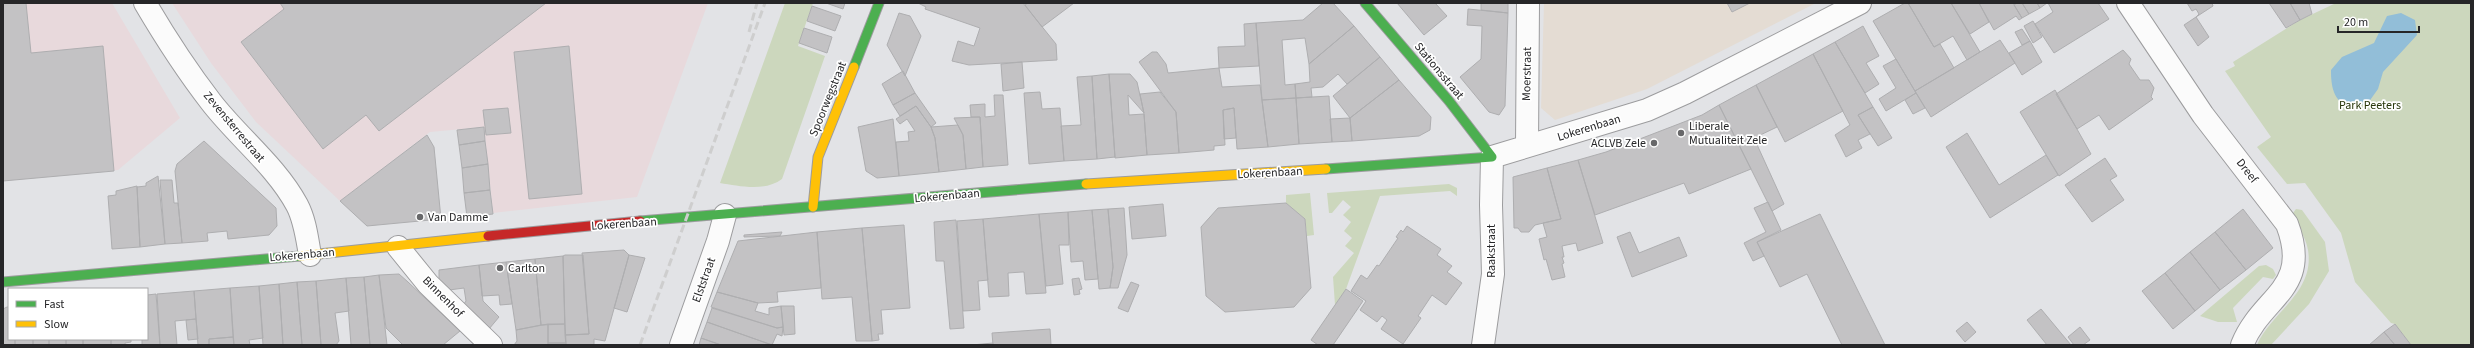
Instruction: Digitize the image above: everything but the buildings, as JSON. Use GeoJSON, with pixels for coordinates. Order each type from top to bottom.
{"type":"FeatureCollection","features":[{"type":"Feature","properties":{"kind":"street","name":"Zevensterrestraat"},"geometry":{"type":"LineString","coordinates":[[146,3],[163,34],[211,102],[283,183],[297,205],[304,226],[310,255]]}},
{"type":"Feature","properties":{"kind":"street","name":"Spoorwegstraat"},"geometry":{"type":"LineString","coordinates":[[813,207],[818,157],[879,3]]}},
{"type":"Feature","properties":{"kind":"street","name":"Stationsstraat"},"geometry":{"type":"LineString","coordinates":[[1365,3],[1449,101],[1492,157]]}},
{"type":"Feature","properties":{"kind":"street","name":"Moerstraat"},"geometry":{"type":"LineString","coordinates":[[1527,145],[1528,3]]}},
{"type":"Feature","properties":{"kind":"street","name":"Lokerenbaan"},"geometry":{"type":"LineString","coordinates":[[3,282],[310,255],[544,230],[813,207],[1076,185],[1407,165],[1492,157],[1654,107],[1685,93],[1860,3]]}},
{"type":"Feature","properties":{"kind":"street","name":"Dreef"},"geometry":{"type":"LineString","coordinates":[[2128,3],[2203,115],[2287,224],[2291,236],[2295,256],[2293,274],[2274,300],[2251,324],[2242,345]]}},
{"type":"Feature","properties":{"kind":"street","name":"Raakstraat"},"geometry":{"type":"LineString","coordinates":[[1483,345],[1493,274],[1491,205],[1492,157]]}},
{"type":"Feature","properties":{"kind":"street","name":"Elststraat"},"geometry":{"type":"LineString","coordinates":[[681,345],[718,241],[725,215]]}},
{"type":"Feature","properties":{"kind":"street","name":"Binnenhof"},"geometry":{"type":"LineString","coordinates":[[398,246],[428,284],[491,345]]}},
{"type":"Feature","properties":{"kind":"shaded area"},"geometry":{"type":"Polygon","coordinates":[[[3,3],[112,3],[180,118],[118,170],[3,181],[3,3]]]}},
{"type":"Feature","properties":{"kind":"shaded area"},"geometry":{"type":"Polygon","coordinates":[[[172,3],[708,3],[637,197],[493,213],[484,127],[430,132],[340,201],[256,122],[211,63],[172,3]]]}},
{"type":"Feature","properties":{"kind":"shaded area"},"geometry":{"type":"Polygon","coordinates":[[[1544,3],[1816,3],[1647,89],[1555,120],[1541,108],[1544,3]]]}},
{"type":"Feature","properties":{"kind":"green space"},"geometry":{"type":"Polygon","coordinates":[[[785,3],[813,3],[798,46],[825,56],[782,179],[768,186],[760,187],[720,183],[785,3]]]}},
{"type":"Feature","properties":{"kind":"green space","name":"Park Peeters"},"geometry":{"type":"Polygon","coordinates":[[[2336,3],[2471,3],[2471,345],[2411,345],[2395,324],[2391,323],[2355,282],[2341,233],[2305,183],[2287,184],[2257,147],[2271,137],[2225,71],[2235,66],[2233,62],[2300,20],[2336,3]]]}},
{"type":"Feature","properties":{"kind":"green space"},"geometry":{"type":"Polygon","coordinates":[[[1449,184],[1457,188],[1457,196],[1450,191],[1380,196],[1346,289],[1335,305],[1333,277],[1354,253],[1345,246],[1352,238],[1344,231],[1351,222],[1343,215],[1351,207],[1343,200],[1332,213],[1329,213],[1327,193],[1449,184]]]}},
{"type":"Feature","properties":{"kind":"green space"},"geometry":{"type":"Polygon","coordinates":[[[1310,193],[1314,235],[1307,236],[1305,219],[1286,203],[1286,195],[1310,193]]]}},
{"type":"Feature","properties":{"kind":"green space"},"geometry":{"type":"Polygon","coordinates":[[[2296,209],[2302,210],[2325,242],[2329,271],[2309,304],[2271,345],[2257,345],[2263,333],[2299,290],[2305,278],[2308,265],[2308,250],[2293,213],[2296,209]]]}},
{"type":"Feature","properties":{"kind":"green space"},"geometry":{"type":"Polygon","coordinates":[[[2266,265],[2273,269],[2276,275],[2273,279],[2263,277],[2233,308],[2237,322],[2218,322],[2200,316],[2259,266],[2266,265]]]}},
{"type":"Feature","properties":{"kind":"water"},"geometry":{"type":"Polygon","coordinates":[[[2401,13],[2415,20],[2417,35],[2383,72],[2378,89],[2368,103],[2349,108],[2336,97],[2332,87],[2331,70],[2342,57],[2374,43],[2387,16],[2401,13]]]}},
{"type":"Feature","properties":{"kind":"railway"},"geometry":{"type":"LineString","coordinates":[[749,32],[757,3]]}},
{"type":"Feature","properties":{"kind":"railway"},"geometry":{"type":"LineString","coordinates":[[640,345],[765,3]]}},
{"type":"Feature","properties":{"kind":"traffic: fast"},"geometry":{"type":"LineString","coordinates":[[854,67],[879,3]]}},
{"type":"Feature","properties":{"kind":"traffic: fast"},"geometry":{"type":"LineString","coordinates":[[1365,3],[1449,101],[1492,157]]}},
{"type":"Feature","properties":{"kind":"traffic: fast"},"geometry":{"type":"LineString","coordinates":[[1326,169],[1492,157]]}},
{"type":"Feature","properties":{"kind":"traffic: fast"},"geometry":{"type":"LineString","coordinates":[[640,221],[1086,184]]}},
{"type":"Feature","properties":{"kind":"traffic: fast"},"geometry":{"type":"LineString","coordinates":[[3,282],[300,256]]}},
{"type":"Feature","properties":{"kind":"traffic: slow"},"geometry":{"type":"LineString","coordinates":[[813,207],[818,157],[854,67]]}},
{"type":"Feature","properties":{"kind":"traffic: slow"},"geometry":{"type":"LineString","coordinates":[[1086,184],[1326,169]]}},
{"type":"Feature","properties":{"kind":"traffic: slow"},"geometry":{"type":"LineString","coordinates":[[300,256],[488,236]]}},
{"type":"Feature","properties":{"kind":"traffic: jam"},"geometry":{"type":"LineString","coordinates":[[488,236],[640,221]]}},
{"type":"Feature","properties":{"kind":"place","name":"Liberale Mutualiteit Zele"},"geometry":{"type":"Point","coordinates":[1681,133]}},
{"type":"Feature","properties":{"kind":"place","name":"ACLVB Zele"},"geometry":{"type":"Point","coordinates":[1654,143]}},
{"type":"Feature","properties":{"kind":"place","name":"Van Damme"},"geometry":{"type":"Point","coordinates":[420,217]}},
{"type":"Feature","properties":{"kind":"place","name":"Carlton"},"geometry":{"type":"Point","coordinates":[500,268]}}]}
